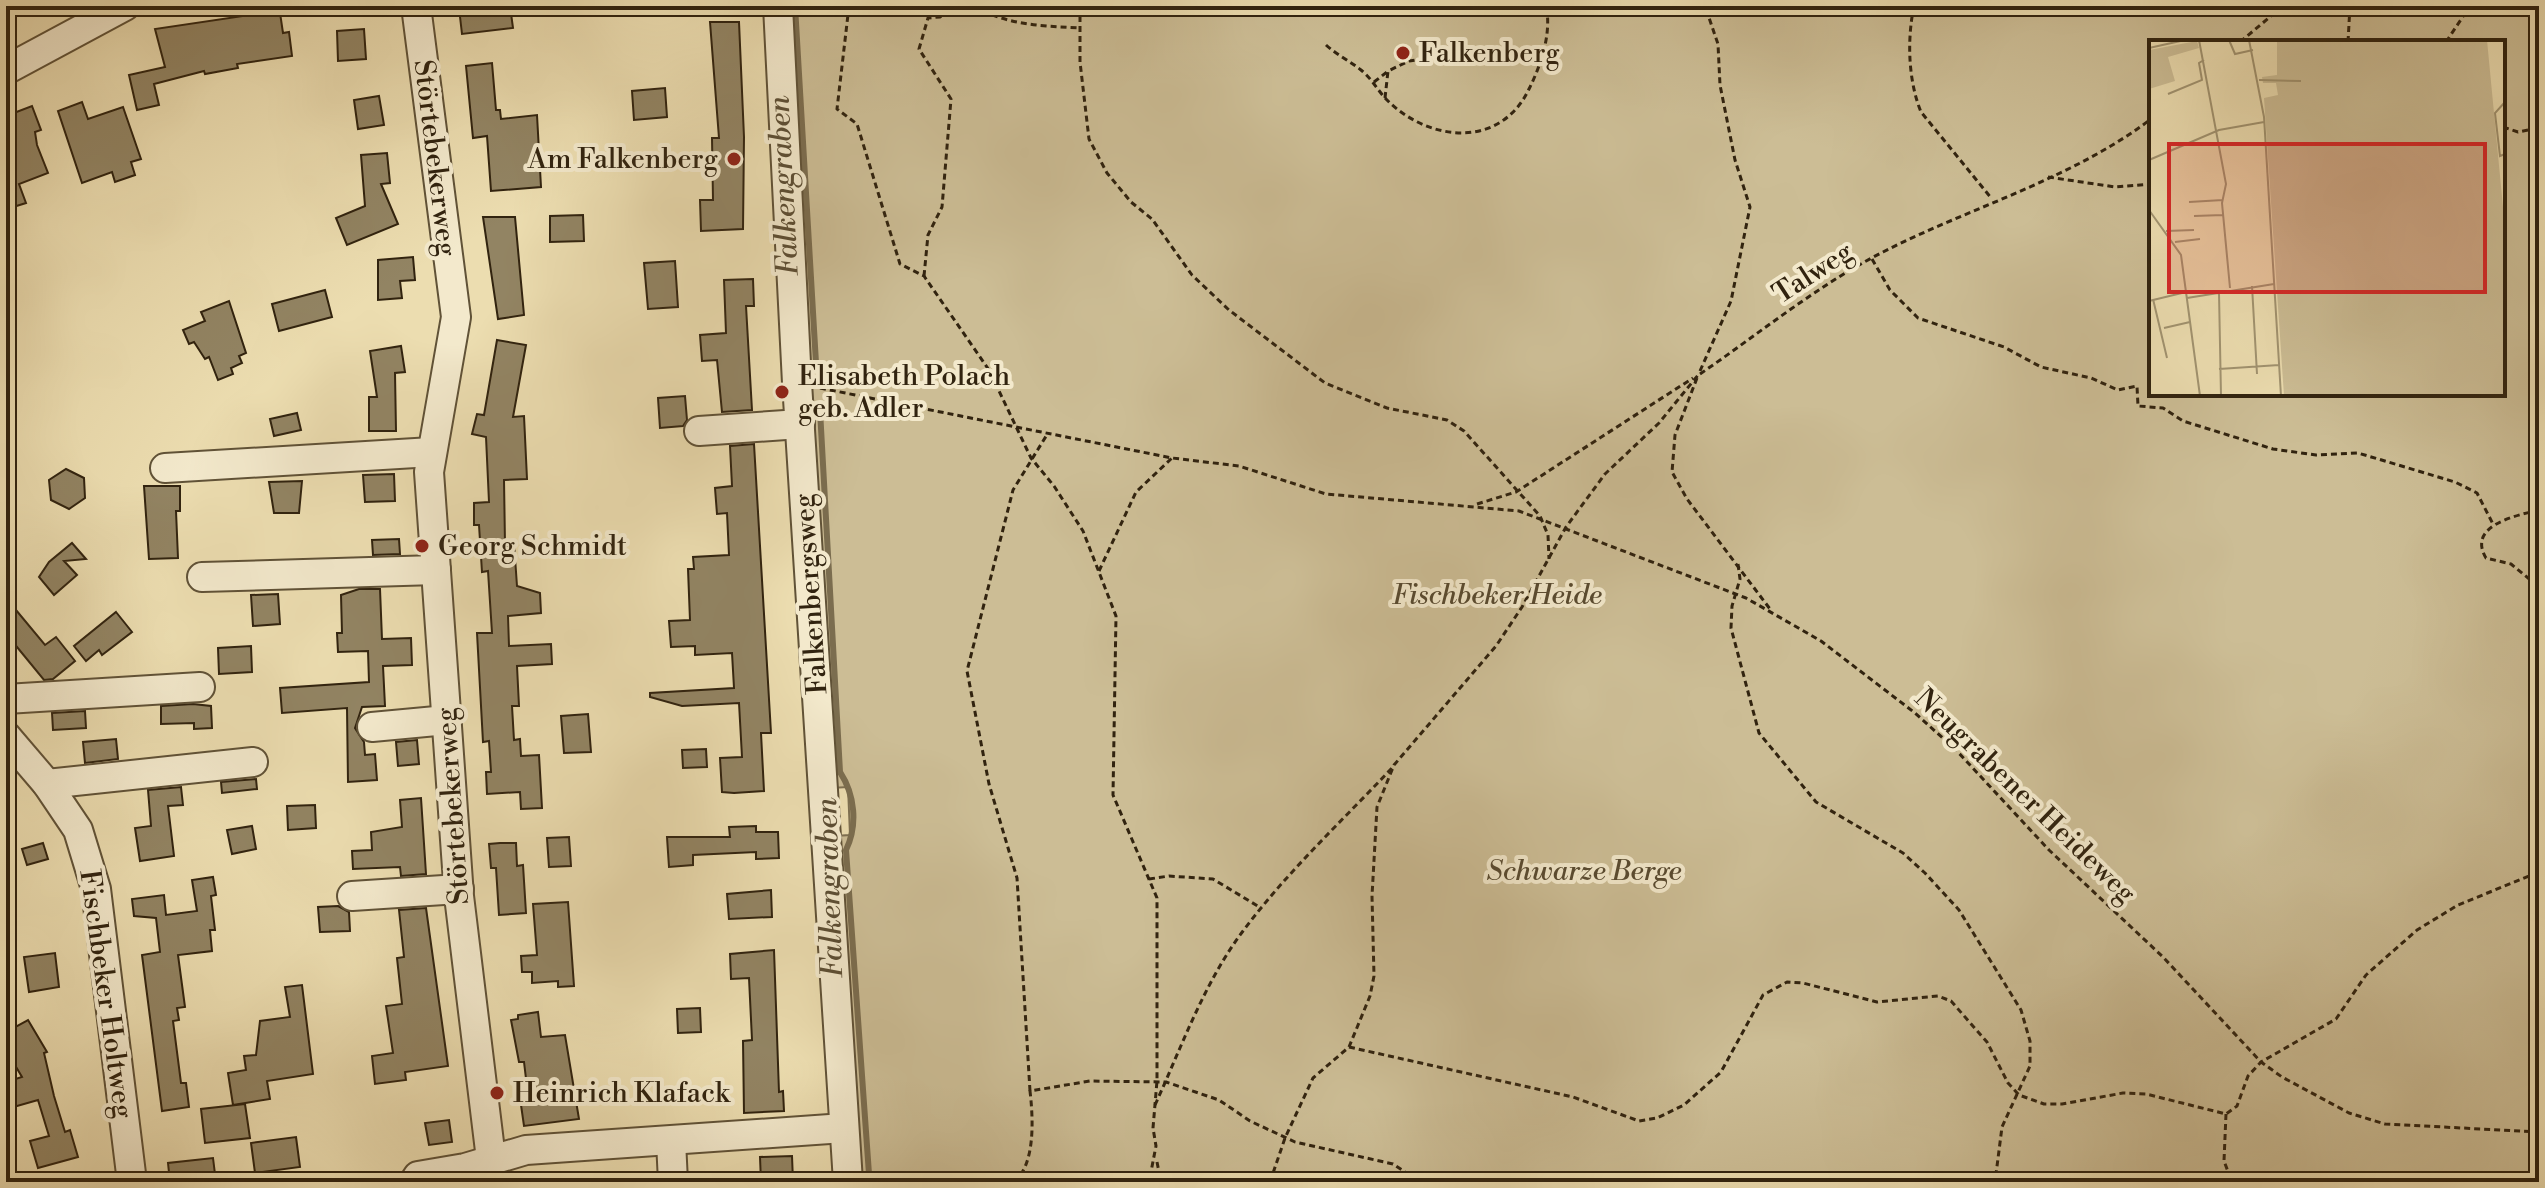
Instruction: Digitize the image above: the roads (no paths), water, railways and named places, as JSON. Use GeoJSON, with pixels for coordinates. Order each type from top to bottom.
{"type":"FeatureCollection","features":[{"type":"Feature","properties":{"kind":"street"},"geometry":{"type":"LineString","coordinates":[[6,70],[125,6]]}},
{"type":"Feature","properties":{"kind":"street","name":"Störtebekerweg"},"geometry":{"type":"LineString","coordinates":[[416,6],[456,317],[429,472],[459,889],[491,1159]]}},
{"type":"Feature","properties":{"kind":"street","name":"Falkenbergsweg"},"geometry":{"type":"LineString","coordinates":[[778,6],[797,383],[848,1180]]}},
{"type":"Feature","properties":{"kind":"street"},"geometry":{"type":"LineString","coordinates":[[699,431],[800,424]]}},
{"type":"Feature","properties":{"kind":"street"},"geometry":{"type":"LineString","coordinates":[[165,468],[432,452]]}},
{"type":"Feature","properties":{"kind":"street"},"geometry":{"type":"LineString","coordinates":[[202,577],[436,570]]}},
{"type":"Feature","properties":{"kind":"street"},"geometry":{"type":"LineString","coordinates":[[6,699],[200,687]]}},
{"type":"Feature","properties":{"kind":"street"},"geometry":{"type":"LineString","coordinates":[[372,727],[447,720]]}},
{"type":"Feature","properties":{"kind":"street","name":"Fischbeker Holtweg"},"geometry":{"type":"LineString","coordinates":[[6,736],[47,784],[78,830],[96,889],[132,1182]]}},
{"type":"Feature","properties":{"kind":"street"},"geometry":{"type":"LineString","coordinates":[[47,784],[253,762]]}},
{"type":"Feature","properties":{"kind":"street"},"geometry":{"type":"LineString","coordinates":[[352,896],[459,889]]}},
{"type":"Feature","properties":{"kind":"street"},"geometry":{"type":"LineString","coordinates":[[414,1182],[418,1176],[526,1150],[844,1128]]}},
{"type":"Feature","properties":{"kind":"street"},"geometry":{"type":"LineString","coordinates":[[671,1141],[673,1182]]}},
{"type":"Feature","properties":{"kind":"waterway","name":"Falkengraben"},"geometry":{"type":"LineString","coordinates":[[795,6],[816,363]]}},
{"type":"Feature","properties":{"kind":"waterway","name":"Falkengraben"},"geometry":{"type":"LineString","coordinates":[[820,410],[840,772],[849,790],[853,810],[852,830],[846,850],[869,1174]]}},
{"type":"Feature","properties":{"kind":"place","name":"Falkenberg"},"geometry":{"type":"Point","coordinates":[1403,53]}},
{"type":"Feature","properties":{"kind":"place","name":"Am Falkenberg"},"geometry":{"type":"Point","coordinates":[734,159]}},
{"type":"Feature","properties":{"kind":"place","name":"Elisabeth Polach geb. Adler"},"geometry":{"type":"Point","coordinates":[782,392]}},
{"type":"Feature","properties":{"kind":"place","name":"Georg Schmidt"},"geometry":{"type":"Point","coordinates":[422,546]}},
{"type":"Feature","properties":{"kind":"place","name":"Heinrich Klafack"},"geometry":{"type":"Point","coordinates":[497,1093]}},
{"type":"Feature","properties":{"kind":"park label","name":"Fischbeker Heide"},"geometry":{"type":"Point","coordinates":[1497,595]}},
{"type":"Feature","properties":{"kind":"park label","name":"Schwarze Berge"},"geometry":{"type":"Point","coordinates":[1584,871]}}]}
